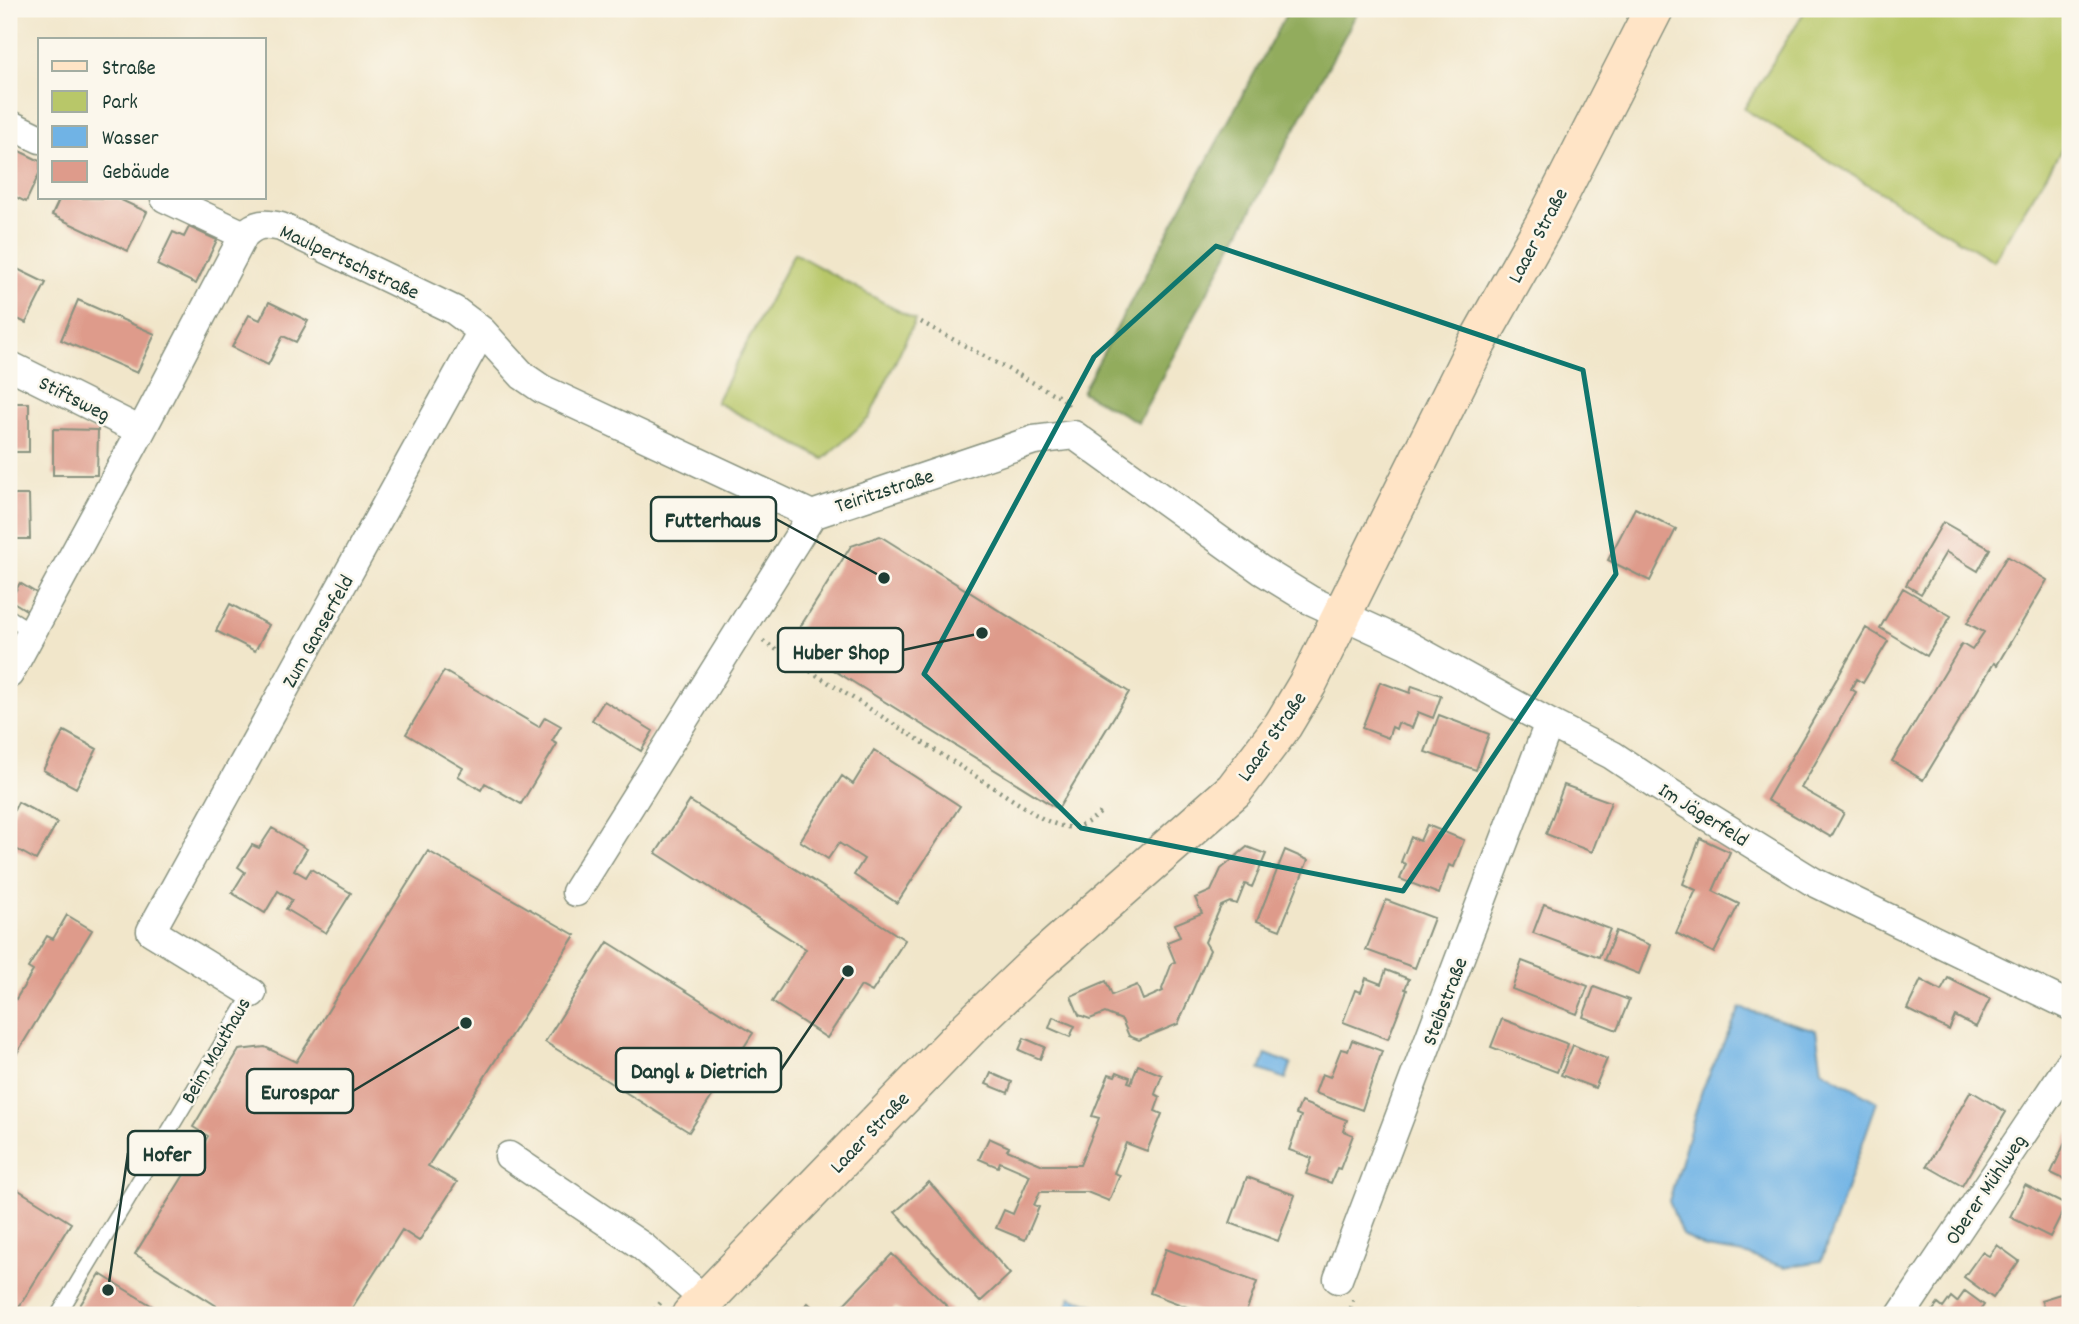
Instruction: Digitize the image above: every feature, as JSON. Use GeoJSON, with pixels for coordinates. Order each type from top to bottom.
{"type":"FeatureCollection","features":[{"type":"Feature","properties":{"kind":"street","name":"Laaer Straße"},"geometry":{"type":"LineString","coordinates":[[692,1298],[1007,991],[1234,790],[1283,725],[1308,683],[1476,345],[1547,219],[1654,9]]}},
{"type":"Feature","properties":{"kind":"street"},"geometry":{"type":"LineString","coordinates":[[9,124],[38,138]]}},
{"type":"Feature","properties":{"kind":"street"},"geometry":{"type":"LineString","coordinates":[[9,674],[244,235],[169,200]]}},
{"type":"Feature","properties":{"kind":"street","name":"Maulpertschstraße"},"geometry":{"type":"LineString","coordinates":[[244,235],[253,226],[262,223],[281,227],[454,310],[482,331],[523,376],[542,389],[812,514]]}},
{"type":"Feature","properties":{"kind":"street","name":"Zum Ganserfeld"},"geometry":{"type":"LineString","coordinates":[[151,931],[482,331]]}},
{"type":"Feature","properties":{"kind":"street","name":"Stiftsweg"},"geometry":{"type":"LineString","coordinates":[[9,365],[141,431]]}},
{"type":"Feature","properties":{"kind":"street"},"geometry":{"type":"LineString","coordinates":[[1074,435],[1261,570],[1310,600],[1343,614]]}},
{"type":"Feature","properties":{"kind":"street","name":"Teiritzstraße"},"geometry":{"type":"LineString","coordinates":[[576,892],[812,514],[1034,440],[1074,435]]}},
{"type":"Feature","properties":{"kind":"street","name":"Im Jägerfeld"},"geometry":{"type":"LineString","coordinates":[[1343,614],[1406,643],[1612,755],[1812,880],[2070,1006]]}},
{"type":"Feature","properties":{"kind":"street","name":"Steibstraße"},"geometry":{"type":"LineString","coordinates":[[1338,1279],[1549,723]]}},
{"type":"Feature","properties":{"kind":"street","name":"Beim Mauthaus"},"geometry":{"type":"LineString","coordinates":[[151,931],[252,993]]}},
{"type":"Feature","properties":{"kind":"street","name":"Oberer Mühlweg"},"geometry":{"type":"LineString","coordinates":[[1901,1315],[2070,1063]]}},
{"type":"Feature","properties":{"kind":"street"},"geometry":{"type":"LineString","coordinates":[[509,1156],[642,1246],[692,1298]]}},
{"type":"Feature","properties":{"kind":"lane"},"geometry":{"type":"LineString","coordinates":[[9,617],[33,632]]}},
{"type":"Feature","properties":{"kind":"lane","name":"Beim Mauthaus"},"geometry":{"type":"LineString","coordinates":[[58,1315],[252,993]]}},
{"type":"Feature","properties":{"kind":"path"},"geometry":{"type":"LineString","coordinates":[[921,322],[1065,400],[1073,417],[1074,435]]}},
{"type":"Feature","properties":{"kind":"path"},"geometry":{"type":"LineString","coordinates":[[742,627],[1043,819],[1066,828],[1088,823],[1100,813]]}},
{"type":"Feature","properties":{"kind":"path"},"geometry":{"type":"LineString","coordinates":[[650,1315],[692,1298]]}},
{"type":"Feature","properties":{"kind":"highlighted area"},"geometry":{"type":"Polygon","coordinates":[[[1216,246],[1583,370],[1616,574],[1403,891],[1081,828],[924,674],[1094,357],[1216,246]]]}},
{"type":"Feature","properties":{"kind":"green space"},"geometry":{"type":"Polygon","coordinates":[[[1289,9],[1359,9],[1138,422],[1082,392],[1289,9]]]}},
{"type":"Feature","properties":{"kind":"green space"},"geometry":{"type":"Polygon","coordinates":[[[1806,9],[2070,9],[2070,136],[1993,261],[1744,109],[1806,9]]]}},
{"type":"Feature","properties":{"kind":"green space"},"geometry":{"type":"Polygon","coordinates":[[[794,253],[915,320],[869,418],[824,459],[716,402],[794,253]]]}},
{"type":"Feature","properties":{"kind":"water"},"geometry":{"type":"Polygon","coordinates":[[[1740,1008],[1816,1030],[1822,1070],[1877,1102],[1821,1261],[1785,1267],[1744,1254],[1706,1248],[1682,1235],[1669,1201],[1702,1090],[1740,1008]]]}},
{"type":"Feature","properties":{"kind":"water"},"geometry":{"type":"Polygon","coordinates":[[[1266,1054],[1291,1064],[1286,1079],[1260,1070],[1266,1054]]]}},
{"type":"Feature","properties":{"kind":"water"},"geometry":{"type":"Polygon","coordinates":[[[1070,1297],[1105,1309],[1102,1315],[1065,1315],[1070,1297]]]}},
{"type":"Feature","properties":{"kind":"building"},"geometry":{"type":"Polygon","coordinates":[[[9,146],[38,160],[38,176],[26,202],[9,194],[9,146]]]}},
{"type":"Feature","properties":{"kind":"building"},"geometry":{"type":"Polygon","coordinates":[[[59,200],[121,200],[147,212],[128,251],[52,215],[59,200]]]}},
{"type":"Feature","properties":{"kind":"building"},"geometry":{"type":"Polygon","coordinates":[[[189,227],[217,240],[196,284],[157,265],[173,232],[184,237],[189,227]]]}},
{"type":"Feature","properties":{"kind":"building"},"geometry":{"type":"Polygon","coordinates":[[[9,265],[46,283],[26,323],[9,315],[9,265]]]}},
{"type":"Feature","properties":{"kind":"building"},"geometry":{"type":"Polygon","coordinates":[[[78,300],[155,334],[137,373],[61,340],[78,300]]]}},
{"type":"Feature","properties":{"kind":"building"},"geometry":{"type":"Polygon","coordinates":[[[269,302],[308,321],[296,342],[283,336],[268,365],[232,347],[249,315],[260,320],[269,302]]]}},
{"type":"Feature","properties":{"kind":"building"},"geometry":{"type":"Polygon","coordinates":[[[2070,305],[2070,321],[2064,317],[2070,305]]]}},
{"type":"Feature","properties":{"kind":"building"},"geometry":{"type":"Polygon","coordinates":[[[9,403],[29,403],[29,452],[9,452],[9,403]]]}},
{"type":"Feature","properties":{"kind":"building"},"geometry":{"type":"Polygon","coordinates":[[[53,429],[98,430],[97,475],[53,475],[53,429]]]}},
{"type":"Feature","properties":{"kind":"building"},"geometry":{"type":"Polygon","coordinates":[[[9,495],[29,495],[30,539],[9,539],[9,495]]]}},
{"type":"Feature","properties":{"kind":"building"},"geometry":{"type":"Polygon","coordinates":[[[1635,508],[1676,529],[1650,581],[1608,560],[1635,508]]]}},
{"type":"Feature","properties":{"kind":"building"},"geometry":{"type":"Polygon","coordinates":[[[1943,522],[1990,549],[1978,571],[1946,552],[1921,594],[1906,585],[1943,522]]]}},
{"type":"Feature","properties":{"kind":"building"},"geometry":{"type":"Polygon","coordinates":[[[880,536],[1129,692],[1058,809],[790,643],[851,546],[880,536]]]}},
{"type":"Feature","properties":{"kind":"building"},"geometry":{"type":"Polygon","coordinates":[[[2007,556],[2047,580],[1997,665],[1994,663],[1923,780],[1892,761],[1962,644],[1972,650],[1984,632],[1967,623],[2007,556]]]}},
{"type":"Feature","properties":{"kind":"building"},"geometry":{"type":"Polygon","coordinates":[[[20,583],[38,594],[28,611],[10,600],[20,583]]]}},
{"type":"Feature","properties":{"kind":"building"},"geometry":{"type":"Polygon","coordinates":[[[1903,588],[1951,616],[1927,656],[1880,628],[1903,588]]]}},
{"type":"Feature","properties":{"kind":"building"},"geometry":{"type":"Polygon","coordinates":[[[230,604],[269,625],[255,651],[216,631],[230,604]]]}},
{"type":"Feature","properties":{"kind":"building"},"geometry":{"type":"Polygon","coordinates":[[[1866,628],[1888,641],[1863,683],[1856,679],[1851,689],[1856,692],[1801,788],[1844,813],[1831,837],[1767,800],[1866,628]]]}},
{"type":"Feature","properties":{"kind":"building"},"geometry":{"type":"Polygon","coordinates":[[[444,671],[539,727],[545,717],[561,726],[552,741],[557,744],[521,804],[485,783],[481,790],[458,776],[463,768],[406,734],[444,671]]]}},
{"type":"Feature","properties":{"kind":"building"},"geometry":{"type":"Polygon","coordinates":[[[1380,682],[1410,693],[1412,686],[1441,696],[1433,718],[1418,712],[1412,728],[1398,723],[1396,729],[1392,727],[1388,738],[1362,728],[1380,682]]]}},
{"type":"Feature","properties":{"kind":"building"},"geometry":{"type":"Polygon","coordinates":[[[604,701],[653,731],[641,751],[592,720],[604,701]]]}},
{"type":"Feature","properties":{"kind":"building"},"geometry":{"type":"Polygon","coordinates":[[[1439,715],[1489,734],[1476,770],[1425,752],[1439,715]]]}},
{"type":"Feature","properties":{"kind":"building"},"geometry":{"type":"Polygon","coordinates":[[[64,731],[97,749],[76,788],[43,770],[64,731]]]}},
{"type":"Feature","properties":{"kind":"building"},"geometry":{"type":"Polygon","coordinates":[[[874,750],[960,806],[897,903],[854,875],[864,859],[839,843],[828,859],[800,841],[842,776],[853,784],[874,750]]]}},
{"type":"Feature","properties":{"kind":"building"},"geometry":{"type":"Polygon","coordinates":[[[1564,785],[1611,802],[1592,852],[1546,834],[1564,785]]]}},
{"type":"Feature","properties":{"kind":"building"},"geometry":{"type":"Polygon","coordinates":[[[690,801],[905,940],[872,992],[861,986],[827,1038],[772,1002],[806,949],[656,853],[690,801]]]}},
{"type":"Feature","properties":{"kind":"building"},"geometry":{"type":"Polygon","coordinates":[[[18,802],[57,823],[36,860],[9,845],[9,820],[18,802]]]}},
{"type":"Feature","properties":{"kind":"building"},"geometry":{"type":"Polygon","coordinates":[[[1427,825],[1464,840],[1454,867],[1449,865],[1439,894],[1400,879],[1406,864],[1401,862],[1411,837],[1420,841],[1427,825]]]}},
{"type":"Feature","properties":{"kind":"building"},"geometry":{"type":"Polygon","coordinates":[[[272,828],[307,849],[294,870],[306,877],[311,869],[351,893],[326,933],[286,909],[292,900],[278,891],[265,913],[232,893],[245,872],[238,867],[252,845],[259,848],[272,828]]]}},
{"type":"Feature","properties":{"kind":"building"},"geometry":{"type":"Polygon","coordinates":[[[1700,838],[1730,852],[1713,891],[1739,904],[1714,953],[1676,933],[1696,890],[1683,884],[1700,838]]]}},
{"type":"Feature","properties":{"kind":"building"},"geometry":{"type":"Polygon","coordinates":[[[1247,847],[1266,854],[1252,887],[1245,884],[1237,904],[1230,902],[1221,906],[1205,942],[1210,950],[1178,1024],[1139,1040],[1129,1036],[1122,1020],[1105,1013],[1090,1019],[1079,1015],[1071,996],[1106,981],[1112,995],[1137,985],[1143,1000],[1163,991],[1172,963],[1175,962],[1167,942],[1180,937],[1175,924],[1202,913],[1195,898],[1211,891],[1221,869],[1247,847]]]}},
{"type":"Feature","properties":{"kind":"building"},"geometry":{"type":"Polygon","coordinates":[[[1285,850],[1308,860],[1280,930],[1257,921],[1285,850]]]}},
{"type":"Feature","properties":{"kind":"building"},"geometry":{"type":"Polygon","coordinates":[[[428,851],[575,935],[428,1166],[457,1182],[419,1241],[402,1230],[352,1308],[362,1315],[231,1315],[135,1254],[208,1136],[193,1127],[239,1050],[265,1047],[296,1062],[428,851]]]}},
{"type":"Feature","properties":{"kind":"building"},"geometry":{"type":"Polygon","coordinates":[[[1386,900],[1434,918],[1415,968],[1366,950],[1386,900]]]}},
{"type":"Feature","properties":{"kind":"building"},"geometry":{"type":"Polygon","coordinates":[[[1544,904],[1610,929],[1599,957],[1533,933],[1544,904]]]}},
{"type":"Feature","properties":{"kind":"building"},"geometry":{"type":"Polygon","coordinates":[[[67,915],[92,930],[14,1058],[9,1055],[9,997],[10,995],[16,999],[33,971],[28,968],[47,936],[53,939],[67,915]]]}},
{"type":"Feature","properties":{"kind":"building"},"geometry":{"type":"Polygon","coordinates":[[[1616,931],[1650,945],[1639,974],[1604,960],[1616,931]]]}},
{"type":"Feature","properties":{"kind":"building"},"geometry":{"type":"Polygon","coordinates":[[[608,942],[753,1033],[689,1132],[545,1042],[608,942]]]}},
{"type":"Feature","properties":{"kind":"building"},"geometry":{"type":"Polygon","coordinates":[[[1522,961],[1588,986],[1577,1014],[1512,989],[1522,961]]]}},
{"type":"Feature","properties":{"kind":"building"},"geometry":{"type":"Polygon","coordinates":[[[1386,970],[1409,979],[1388,1039],[1343,1022],[1355,990],[1361,992],[1366,978],[1381,984],[1386,970]]]}},
{"type":"Feature","properties":{"kind":"building"},"geometry":{"type":"Polygon","coordinates":[[[1948,978],[1990,999],[1976,1027],[1955,1016],[1949,1030],[1907,1009],[1921,980],[1941,991],[1948,978]]]}},
{"type":"Feature","properties":{"kind":"building"},"geometry":{"type":"Polygon","coordinates":[[[1594,987],[1629,1000],[1617,1030],[1583,1017],[1594,987]]]}},
{"type":"Feature","properties":{"kind":"building"},"geometry":{"type":"Polygon","coordinates":[[[1053,1017],[1075,1026],[1070,1037],[1049,1028],[1053,1017]]]}},
{"type":"Feature","properties":{"kind":"building"},"geometry":{"type":"Polygon","coordinates":[[[1502,1019],[1568,1044],[1557,1072],[1491,1047],[1502,1019]]]}},
{"type":"Feature","properties":{"kind":"building"},"geometry":{"type":"Polygon","coordinates":[[[1024,1038],[1045,1047],[1040,1059],[1019,1050],[1024,1038]]]}},
{"type":"Feature","properties":{"kind":"building"},"geometry":{"type":"Polygon","coordinates":[[[1352,1040],[1382,1051],[1362,1110],[1315,1093],[1322,1074],[1330,1077],[1341,1049],[1348,1051],[1352,1040]]]}},
{"type":"Feature","properties":{"kind":"building"},"geometry":{"type":"Polygon","coordinates":[[[1573,1045],[1607,1059],[1595,1088],[1561,1075],[1573,1045]]]}},
{"type":"Feature","properties":{"kind":"building"},"geometry":{"type":"Polygon","coordinates":[[[1138,1065],[1162,1075],[1155,1094],[1160,1097],[1155,1111],[1162,1114],[1147,1151],[1126,1143],[1114,1173],[1120,1175],[1109,1201],[1087,1192],[1040,1192],[1034,1205],[1039,1207],[1025,1240],[996,1228],[1004,1210],[1013,1214],[1030,1175],[1000,1162],[998,1167],[979,1159],[989,1138],[1009,1147],[1007,1150],[1043,1165],[1080,1165],[1099,1118],[1092,1116],[1109,1074],[1115,1076],[1117,1072],[1130,1077],[1128,1082],[1131,1083],[1138,1065]]]}},
{"type":"Feature","properties":{"kind":"building"},"geometry":{"type":"Polygon","coordinates":[[[991,1073],[1012,1082],[1008,1093],[986,1084],[991,1073]]]}},
{"type":"Feature","properties":{"kind":"building"},"geometry":{"type":"Polygon","coordinates":[[[1971,1091],[2006,1112],[1962,1186],[1927,1166],[1971,1091]]]}},
{"type":"Feature","properties":{"kind":"building"},"geometry":{"type":"Polygon","coordinates":[[[1301,1102],[1347,1120],[1343,1131],[1353,1135],[1340,1169],[1337,1168],[1331,1183],[1306,1174],[1312,1158],[1289,1150],[1301,1116],[1296,1114],[1301,1102]]]}},
{"type":"Feature","properties":{"kind":"building"},"geometry":{"type":"Polygon","coordinates":[[[2070,1132],[2070,1182],[2051,1173],[2070,1132]]]}},
{"type":"Feature","properties":{"kind":"building"},"geometry":{"type":"Polygon","coordinates":[[[1247,1177],[1295,1195],[1278,1241],[1230,1223],[1247,1177]]]}},
{"type":"Feature","properties":{"kind":"building"},"geometry":{"type":"Polygon","coordinates":[[[929,1182],[1010,1274],[980,1302],[895,1212],[929,1182]]]}},
{"type":"Feature","properties":{"kind":"building"},"geometry":{"type":"Polygon","coordinates":[[[9,1184],[71,1223],[14,1315],[9,1315],[9,1184]]]}},
{"type":"Feature","properties":{"kind":"building"},"geometry":{"type":"Polygon","coordinates":[[[2025,1185],[2066,1205],[2050,1237],[2010,1217],[2025,1185]]]}},
{"type":"Feature","properties":{"kind":"building"},"geometry":{"type":"Polygon","coordinates":[[[1997,1245],[2019,1261],[1993,1298],[1964,1277],[1982,1252],[1989,1256],[1997,1245]]]}},
{"type":"Feature","properties":{"kind":"building"},"geometry":{"type":"Polygon","coordinates":[[[1166,1249],[1257,1282],[1245,1315],[1208,1315],[1150,1293],[1166,1249]]]}},
{"type":"Feature","properties":{"kind":"building"},"geometry":{"type":"Polygon","coordinates":[[[892,1254],[951,1310],[946,1315],[904,1315],[896,1307],[888,1315],[855,1315],[844,1304],[892,1254]]]}},
{"type":"Feature","properties":{"kind":"building"},"geometry":{"type":"Polygon","coordinates":[[[100,1274],[167,1315],[92,1315],[79,1307],[100,1274]]]}},
{"type":"Feature","properties":{"kind":"building"},"geometry":{"type":"Polygon","coordinates":[[[1965,1291],[1984,1305],[1977,1315],[1931,1313],[1938,1304],[1943,1308],[1951,1297],[1957,1302],[1965,1291]]]}},
{"type":"Feature","properties":{"kind":"building"},"geometry":{"type":"Polygon","coordinates":[[[2070,1291],[2070,1315],[2046,1315],[2041,1300],[2070,1291]]]}},
{"type":"Feature","properties":{"kind":"building"},"geometry":{"type":"Polygon","coordinates":[[[808,1303],[821,1315],[796,1315],[808,1303]]]}},
{"type":"Feature","properties":{"kind":"building"},"geometry":{"type":"Polygon","coordinates":[[[1639,1308],[1657,1315],[1636,1315],[1639,1308]]]}},
{"type":"Feature","properties":{"kind":"place","name":"Futterhaus"},"geometry":{"type":"Point","coordinates":[884,578]}},
{"type":"Feature","properties":{"kind":"place","name":"Huber Shop"},"geometry":{"type":"Point","coordinates":[982,633]}},
{"type":"Feature","properties":{"kind":"place","name":"Dangl & Dietrich"},"geometry":{"type":"Point","coordinates":[848,971]}},
{"type":"Feature","properties":{"kind":"place","name":"Eurospar"},"geometry":{"type":"Point","coordinates":[466,1023]}},
{"type":"Feature","properties":{"kind":"place","name":"Hofer"},"geometry":{"type":"Point","coordinates":[108,1290]}}]}
